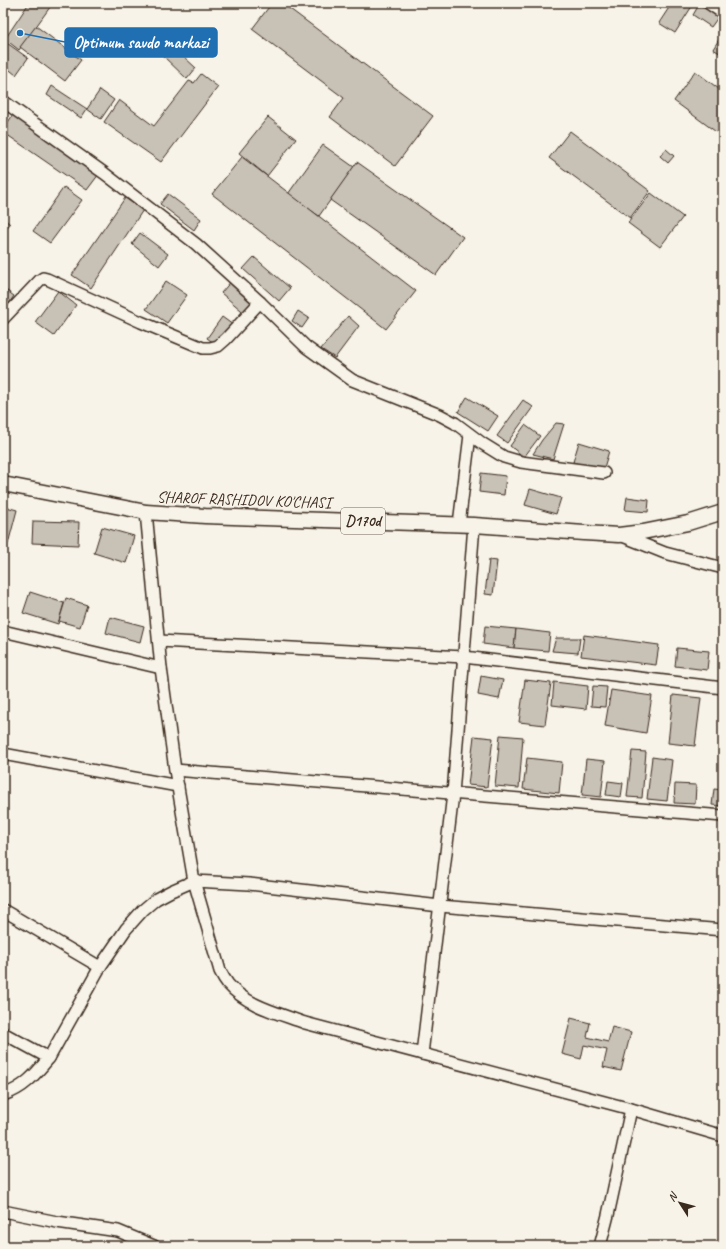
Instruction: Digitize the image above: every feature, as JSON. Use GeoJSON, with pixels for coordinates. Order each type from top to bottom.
{"type":"FeatureCollection","features":[{"type":"Feature","properties":{"kind":"main road","name":"SHAROF RASHIDOV KO'CHASI"},"geometry":{"type":"LineString","coordinates":[[3,484],[146,512],[205,516],[459,524],[584,534],[619,535],[643,532],[688,523],[723,512]]}},
{"type":"Feature","properties":{"kind":"street"},"geometry":{"type":"LineString","coordinates":[[708,3],[723,13]]}},
{"type":"Feature","properties":{"kind":"street"},"geometry":{"type":"LineString","coordinates":[[3,101],[73,150],[190,240],[260,302],[306,347],[352,380],[440,415],[455,423],[470,435],[504,457],[521,462],[604,473]]}},
{"type":"Feature","properties":{"kind":"street"},"geometry":{"type":"LineString","coordinates":[[3,319],[43,278],[203,348],[210,348],[218,346],[226,339],[260,302]]}},
{"type":"Feature","properties":{"kind":"street"},"geometry":{"type":"LineString","coordinates":[[459,524],[470,435]]}},
{"type":"Feature","properties":{"kind":"street"},"geometry":{"type":"LineString","coordinates":[[146,512],[161,668],[175,770],[194,881],[220,971],[227,984],[254,1004],[304,1023],[631,1109],[723,1136]]}},
{"type":"Feature","properties":{"kind":"street"},"geometry":{"type":"LineString","coordinates":[[422,1054],[453,794],[474,525]]}},
{"type":"Feature","properties":{"kind":"street"},"geometry":{"type":"LineString","coordinates":[[619,535],[665,552],[723,568]]}},
{"type":"Feature","properties":{"kind":"street"},"geometry":{"type":"LineString","coordinates":[[3,631],[161,668]]}},
{"type":"Feature","properties":{"kind":"street"},"geometry":{"type":"LineString","coordinates":[[159,641],[464,657],[723,688]]}},
{"type":"Feature","properties":{"kind":"street"},"geometry":{"type":"LineString","coordinates":[[3,754],[178,786]]}},
{"type":"Feature","properties":{"kind":"street"},"geometry":{"type":"LineString","coordinates":[[175,770],[723,816]]}},
{"type":"Feature","properties":{"kind":"street"},"geometry":{"type":"LineString","coordinates":[[3,1095],[20,1087],[33,1078],[49,1058],[100,967],[126,929],[143,910],[161,896],[194,881],[249,884],[440,906],[723,930]]}},
{"type":"Feature","properties":{"kind":"street"},"geometry":{"type":"LineString","coordinates":[[3,910],[100,967]]}},
{"type":"Feature","properties":{"kind":"street"},"geometry":{"type":"LineString","coordinates":[[3,1033],[49,1058]]}},
{"type":"Feature","properties":{"kind":"street"},"geometry":{"type":"LineString","coordinates":[[600,1246],[631,1109]]}},
{"type":"Feature","properties":{"kind":"street"},"geometry":{"type":"LineString","coordinates":[[3,1211],[57,1222],[118,1231],[154,1246]]}},
{"type":"Feature","properties":{"kind":"building"},"geometry":{"type":"Polygon","coordinates":[[[29,3],[53,3],[19,50],[5,39],[29,3]]]}},
{"type":"Feature","properties":{"kind":"building"},"geometry":{"type":"Polygon","coordinates":[[[272,3],[282,3],[433,116],[395,166],[330,117],[344,98],[252,29],[272,3]]]}},
{"type":"Feature","properties":{"kind":"building"},"geometry":{"type":"Polygon","coordinates":[[[672,3],[694,3],[675,33],[659,23],[672,3]]]}},
{"type":"Feature","properties":{"kind":"building"},"geometry":{"type":"Polygon","coordinates":[[[700,3],[719,16],[711,27],[693,15],[700,3]]]}},
{"type":"Feature","properties":{"kind":"building"},"geometry":{"type":"Polygon","coordinates":[[[36,26],[81,60],[65,81],[20,47],[36,26]]]}},
{"type":"Feature","properties":{"kind":"building"},"geometry":{"type":"Polygon","coordinates":[[[723,33],[723,55],[713,49],[723,33]]]}},
{"type":"Feature","properties":{"kind":"building"},"geometry":{"type":"Polygon","coordinates":[[[3,39],[28,58],[16,75],[6,67],[4,69],[3,68],[3,39]]]}},
{"type":"Feature","properties":{"kind":"building"},"geometry":{"type":"Polygon","coordinates":[[[170,44],[196,68],[187,79],[162,55],[170,44]]]}},
{"type":"Feature","properties":{"kind":"building"},"geometry":{"type":"Polygon","coordinates":[[[695,71],[723,92],[723,137],[674,101],[695,71]]]}},
{"type":"Feature","properties":{"kind":"building"},"geometry":{"type":"Polygon","coordinates":[[[201,74],[218,87],[161,162],[104,122],[119,100],[154,126],[189,81],[194,83],[201,74]]]}},
{"type":"Feature","properties":{"kind":"building"},"geometry":{"type":"Polygon","coordinates":[[[52,86],[87,109],[81,118],[47,95],[52,86]]]}},
{"type":"Feature","properties":{"kind":"building"},"geometry":{"type":"Polygon","coordinates":[[[100,90],[114,100],[101,119],[87,109],[100,90]]]}},
{"type":"Feature","properties":{"kind":"building"},"geometry":{"type":"Polygon","coordinates":[[[14,113],[102,170],[87,190],[3,132],[14,113]]]}},
{"type":"Feature","properties":{"kind":"building"},"geometry":{"type":"Polygon","coordinates":[[[268,117],[296,139],[267,176],[239,153],[268,117]]]}},
{"type":"Feature","properties":{"kind":"building"},"geometry":{"type":"Polygon","coordinates":[[[570,131],[650,191],[630,218],[549,158],[570,131]]]}},
{"type":"Feature","properties":{"kind":"building"},"geometry":{"type":"Polygon","coordinates":[[[323,145],[354,167],[319,216],[288,194],[323,145]]]}},
{"type":"Feature","properties":{"kind":"building"},"geometry":{"type":"Polygon","coordinates":[[[666,149],[674,156],[668,163],[660,156],[666,149]]]}},
{"type":"Feature","properties":{"kind":"building"},"geometry":{"type":"Polygon","coordinates":[[[242,157],[416,291],[386,329],[212,194],[242,157]]]}},
{"type":"Feature","properties":{"kind":"building"},"geometry":{"type":"Polygon","coordinates":[[[357,162],[463,237],[436,275],[330,200],[357,162]]]}},
{"type":"Feature","properties":{"kind":"building"},"geometry":{"type":"Polygon","coordinates":[[[64,187],[82,200],[50,243],[33,231],[64,187]]]}},
{"type":"Feature","properties":{"kind":"building"},"geometry":{"type":"Polygon","coordinates":[[[651,193],[683,217],[660,247],[628,223],[651,193]]]}},
{"type":"Feature","properties":{"kind":"building"},"geometry":{"type":"Polygon","coordinates":[[[168,194],[201,219],[194,230],[160,204],[168,194]]]}},
{"type":"Feature","properties":{"kind":"building"},"geometry":{"type":"Polygon","coordinates":[[[125,198],[143,210],[91,288],[72,275],[125,198]]]}},
{"type":"Feature","properties":{"kind":"building"},"geometry":{"type":"Polygon","coordinates":[[[3,218],[10,224],[3,232],[3,218]]]}},
{"type":"Feature","properties":{"kind":"building"},"geometry":{"type":"Polygon","coordinates":[[[140,233],[168,254],[159,266],[132,244],[140,233]]]}},
{"type":"Feature","properties":{"kind":"building"},"geometry":{"type":"Polygon","coordinates":[[[254,257],[290,288],[279,301],[243,269],[254,257]]]}},
{"type":"Feature","properties":{"kind":"building"},"geometry":{"type":"Polygon","coordinates":[[[233,279],[260,302],[248,316],[221,293],[233,279]]]}},
{"type":"Feature","properties":{"kind":"building"},"geometry":{"type":"Polygon","coordinates":[[[166,281],[187,295],[167,323],[146,309],[166,281]]]}},
{"type":"Feature","properties":{"kind":"building"},"geometry":{"type":"Polygon","coordinates":[[[3,288],[14,296],[3,312],[3,288]]]}},
{"type":"Feature","properties":{"kind":"building"},"geometry":{"type":"Polygon","coordinates":[[[58,291],[76,305],[54,336],[35,322],[58,291]]]}},
{"type":"Feature","properties":{"kind":"building"},"geometry":{"type":"Polygon","coordinates":[[[298,311],[309,318],[302,328],[292,321],[298,311]]]}},
{"type":"Feature","properties":{"kind":"building"},"geometry":{"type":"Polygon","coordinates":[[[348,316],[359,326],[335,358],[321,349],[348,316]]]}},
{"type":"Feature","properties":{"kind":"building"},"geometry":{"type":"Polygon","coordinates":[[[222,317],[233,325],[218,346],[207,338],[222,317]]]}},
{"type":"Feature","properties":{"kind":"building"},"geometry":{"type":"Polygon","coordinates":[[[467,397],[498,416],[488,431],[458,412],[467,397]]]}},
{"type":"Feature","properties":{"kind":"building"},"geometry":{"type":"Polygon","coordinates":[[[523,400],[533,407],[507,443],[497,436],[523,400]]]}},
{"type":"Feature","properties":{"kind":"building"},"geometry":{"type":"Polygon","coordinates":[[[556,423],[564,424],[553,459],[533,454],[542,440],[556,423]]]}},
{"type":"Feature","properties":{"kind":"building"},"geometry":{"type":"Polygon","coordinates":[[[525,425],[540,436],[524,457],[510,446],[525,425]]]}},
{"type":"Feature","properties":{"kind":"building"},"geometry":{"type":"Polygon","coordinates":[[[579,442],[609,451],[603,471],[573,462],[579,442]]]}},
{"type":"Feature","properties":{"kind":"building"},"geometry":{"type":"Polygon","coordinates":[[[481,473],[506,476],[504,495],[479,492],[481,473]]]}},
{"type":"Feature","properties":{"kind":"building"},"geometry":{"type":"Polygon","coordinates":[[[530,489],[561,498],[556,514],[525,505],[530,489]]]}},
{"type":"Feature","properties":{"kind":"building"},"geometry":{"type":"Polygon","coordinates":[[[627,497],[649,500],[648,512],[625,510],[627,497]]]}},
{"type":"Feature","properties":{"kind":"building"},"geometry":{"type":"Polygon","coordinates":[[[3,506],[17,510],[8,544],[3,543],[3,506]]]}},
{"type":"Feature","properties":{"kind":"building"},"geometry":{"type":"Polygon","coordinates":[[[33,521],[79,522],[78,545],[32,543],[33,521]]]}},
{"type":"Feature","properties":{"kind":"building"},"geometry":{"type":"Polygon","coordinates":[[[102,527],[134,536],[126,563],[94,553],[102,527]]]}},
{"type":"Feature","properties":{"kind":"building"},"geometry":{"type":"Polygon","coordinates":[[[489,560],[497,561],[493,595],[485,594],[489,560]]]}},
{"type":"Feature","properties":{"kind":"building"},"geometry":{"type":"Polygon","coordinates":[[[30,592],[64,603],[58,624],[23,613],[30,592]]]}},
{"type":"Feature","properties":{"kind":"building"},"geometry":{"type":"Polygon","coordinates":[[[66,598],[87,605],[80,627],[59,621],[66,598]]]}},
{"type":"Feature","properties":{"kind":"building"},"geometry":{"type":"Polygon","coordinates":[[[110,617],[144,626],[140,642],[106,633],[110,617]]]}},
{"type":"Feature","properties":{"kind":"building"},"geometry":{"type":"Polygon","coordinates":[[[485,626],[516,629],[514,648],[483,644],[485,626]]]}},
{"type":"Feature","properties":{"kind":"building"},"geometry":{"type":"Polygon","coordinates":[[[516,629],[550,633],[548,651],[514,648],[516,629]]]}},
{"type":"Feature","properties":{"kind":"building"},"geometry":{"type":"Polygon","coordinates":[[[584,635],[659,645],[656,665],[581,656],[584,635]]]}},
{"type":"Feature","properties":{"kind":"building"},"geometry":{"type":"Polygon","coordinates":[[[556,638],[580,638],[578,653],[552,651],[556,638]]]}},
{"type":"Feature","properties":{"kind":"building"},"geometry":{"type":"Polygon","coordinates":[[[677,648],[709,651],[707,670],[675,666],[677,648]]]}},
{"type":"Feature","properties":{"kind":"building"},"geometry":{"type":"Polygon","coordinates":[[[481,676],[503,680],[499,699],[478,695],[481,676]]]}},
{"type":"Feature","properties":{"kind":"building"},"geometry":{"type":"Polygon","coordinates":[[[525,680],[551,683],[545,725],[519,722],[525,680]]]}},
{"type":"Feature","properties":{"kind":"building"},"geometry":{"type":"Polygon","coordinates":[[[554,682],[588,686],[586,709],[552,705],[554,682]]]}},
{"type":"Feature","properties":{"kind":"building"},"geometry":{"type":"Polygon","coordinates":[[[593,686],[607,687],[605,707],[591,706],[593,686]]]}},
{"type":"Feature","properties":{"kind":"building"},"geometry":{"type":"Polygon","coordinates":[[[611,690],[652,696],[646,733],[605,726],[611,690]]]}},
{"type":"Feature","properties":{"kind":"building"},"geometry":{"type":"Polygon","coordinates":[[[673,695],[701,698],[695,746],[668,743],[673,695]]]}},
{"type":"Feature","properties":{"kind":"building"},"geometry":{"type":"Polygon","coordinates":[[[500,735],[523,737],[519,788],[495,786],[500,735]]]}},
{"type":"Feature","properties":{"kind":"building"},"geometry":{"type":"Polygon","coordinates":[[[474,736],[493,738],[487,787],[468,785],[474,736]]]}},
{"type":"Feature","properties":{"kind":"building"},"geometry":{"type":"Polygon","coordinates":[[[632,751],[646,752],[642,798],[627,797],[632,751]]]}},
{"type":"Feature","properties":{"kind":"building"},"geometry":{"type":"Polygon","coordinates":[[[652,757],[672,760],[667,801],[647,799],[652,757]]]}},
{"type":"Feature","properties":{"kind":"building"},"geometry":{"type":"Polygon","coordinates":[[[527,758],[562,762],[559,793],[523,789],[527,758]]]}},
{"type":"Feature","properties":{"kind":"building"},"geometry":{"type":"Polygon","coordinates":[[[586,759],[605,761],[601,797],[582,795],[586,759]]]}},
{"type":"Feature","properties":{"kind":"building"},"geometry":{"type":"Polygon","coordinates":[[[608,781],[623,783],[621,797],[606,795],[608,781]]]}},
{"type":"Feature","properties":{"kind":"building"},"geometry":{"type":"Polygon","coordinates":[[[675,784],[696,785],[695,804],[674,803],[675,784]]]}},
{"type":"Feature","properties":{"kind":"building"},"geometry":{"type":"Polygon","coordinates":[[[714,789],[723,790],[723,806],[712,805],[714,789]]]}},
{"type":"Feature","properties":{"kind":"building"},"geometry":{"type":"Polygon","coordinates":[[[571,1018],[590,1023],[587,1037],[608,1042],[612,1027],[631,1032],[621,1071],[603,1067],[607,1050],[584,1045],[581,1059],[562,1054],[571,1018]]]}},
{"type":"Feature","properties":{"kind":"place","name":"Optimum savdo markazi"},"geometry":{"type":"Point","coordinates":[20,33]}}]}
